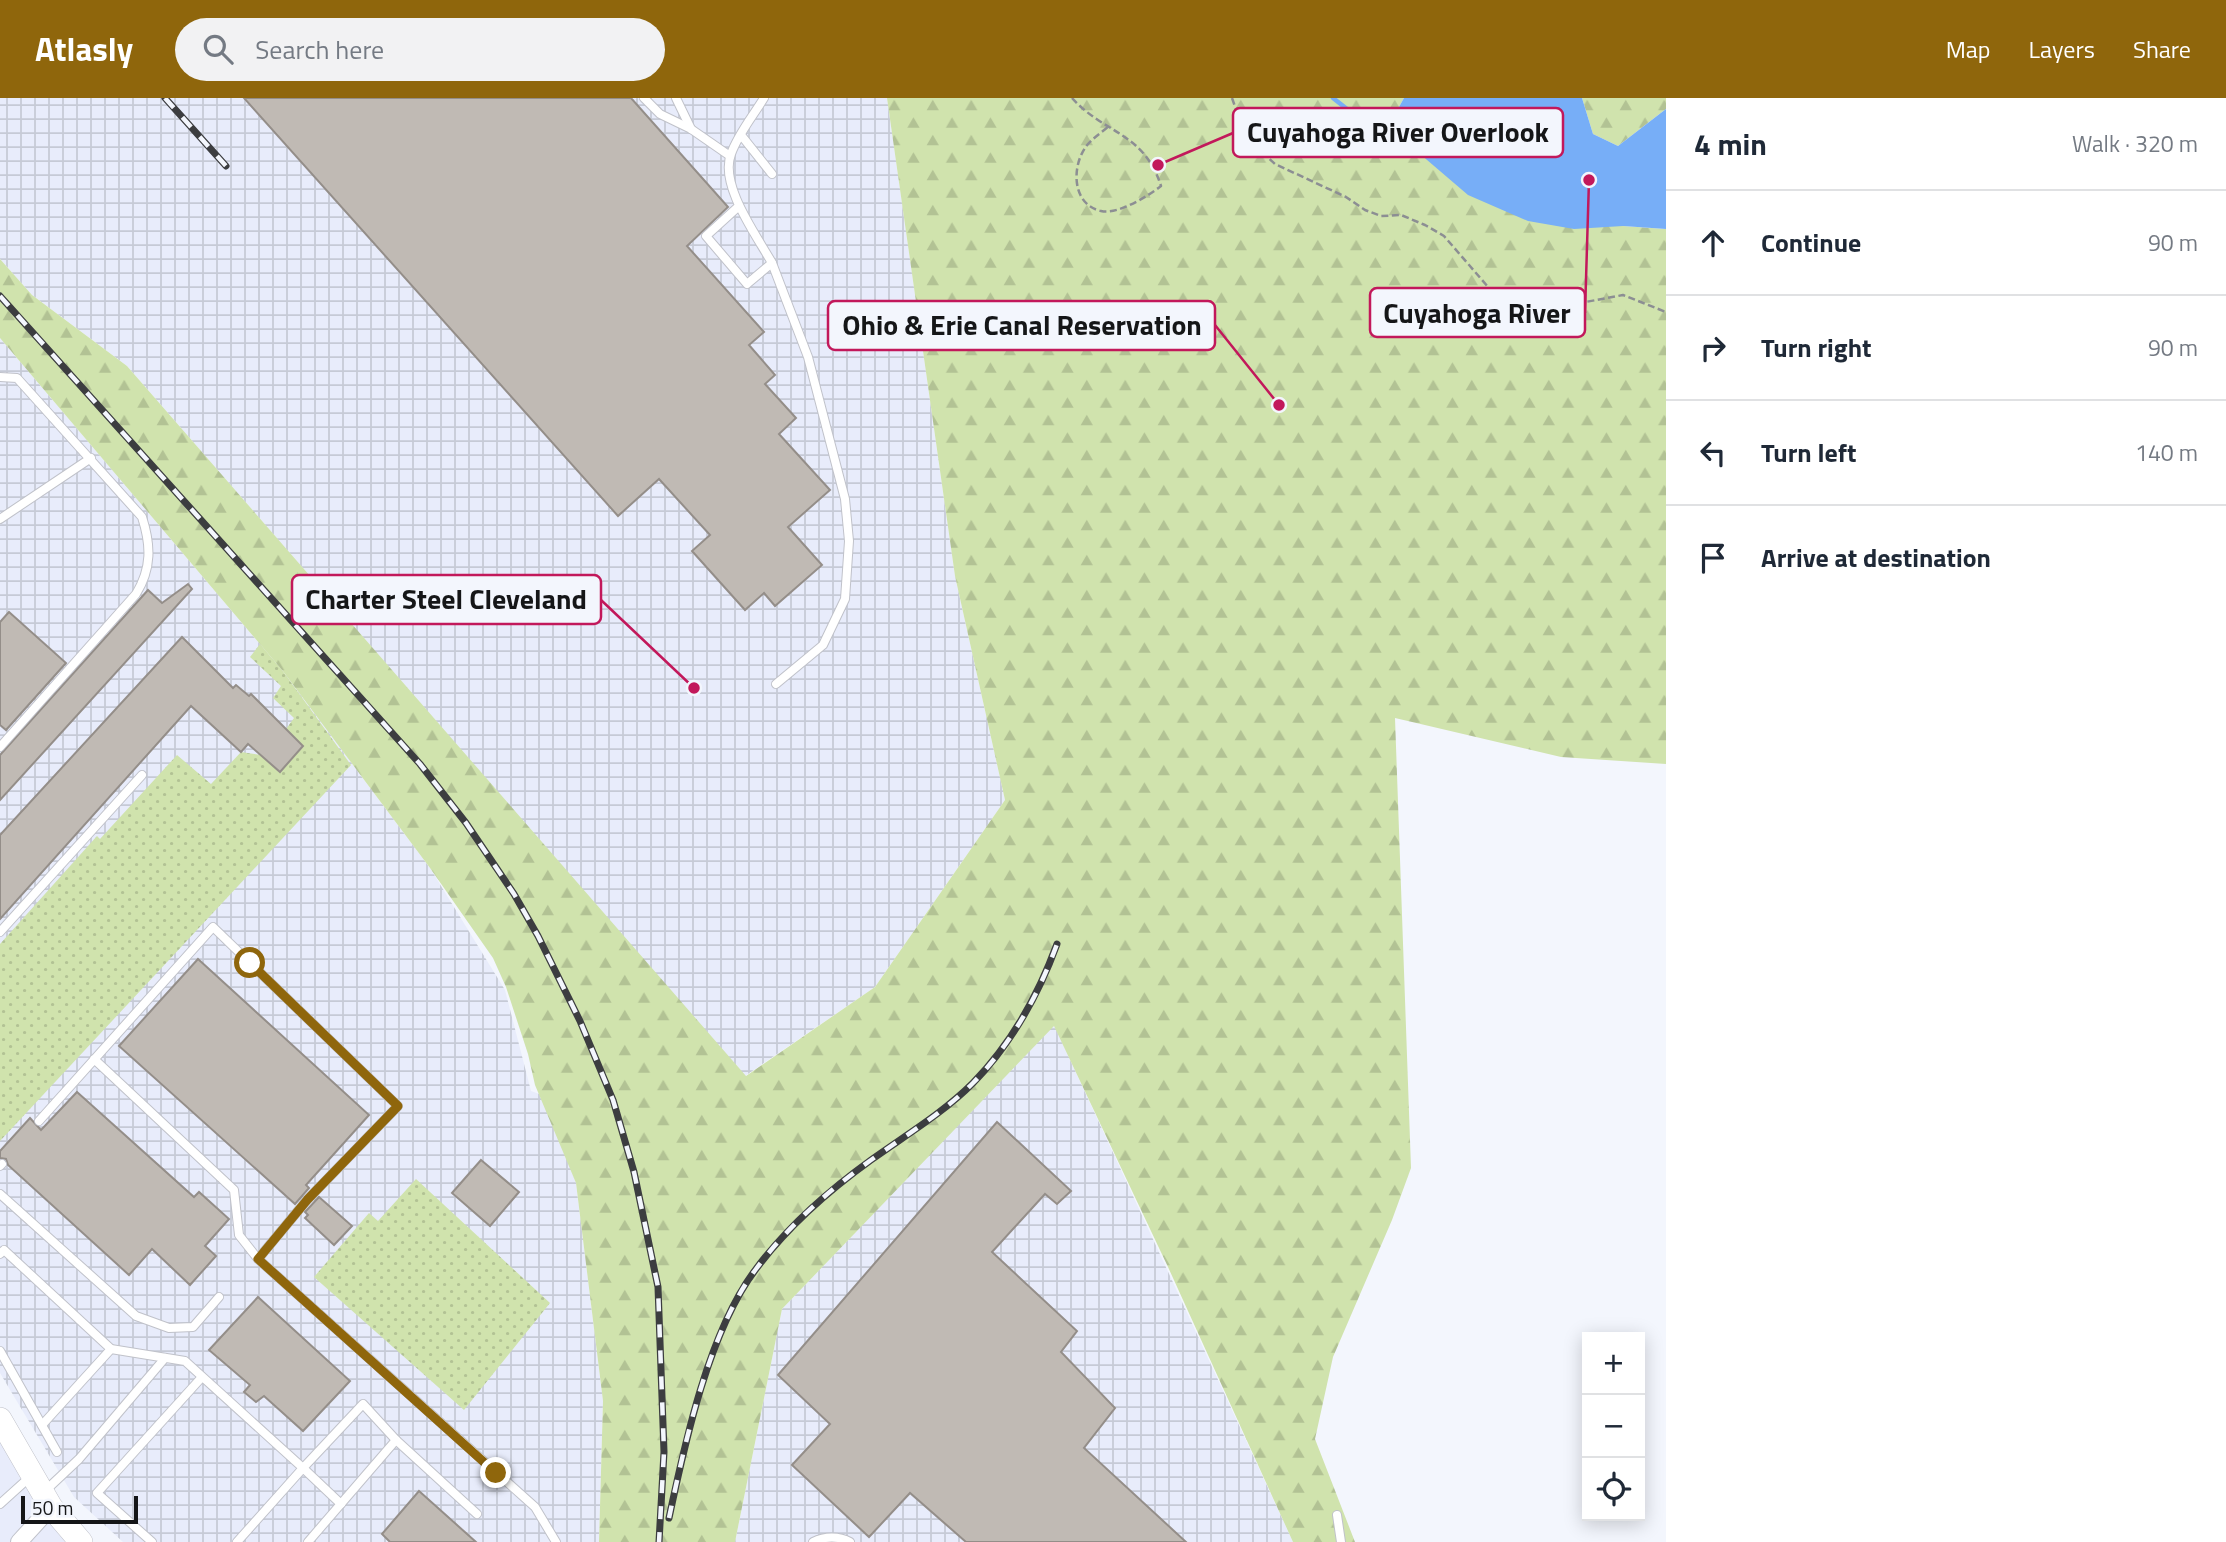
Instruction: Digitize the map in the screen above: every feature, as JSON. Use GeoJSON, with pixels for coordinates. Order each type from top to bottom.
{"type":"FeatureCollection","features":[{"type":"Feature","properties":{"kind":"main road"},"geometry":{"type":"LineString","coordinates":[[0,1419],[42,1492],[80,1542]]}},
{"type":"Feature","properties":{"kind":"street"},"geometry":{"type":"LineString","coordinates":[[19,1542],[42,1492]]}},
{"type":"Feature","properties":{"kind":"lane"},"geometry":{"type":"LineString","coordinates":[[644,98],[660,114],[691,129],[730,156]]}},
{"type":"Feature","properties":{"kind":"lane"},"geometry":{"type":"LineString","coordinates":[[676,98],[691,129]]}},
{"type":"Feature","properties":{"kind":"lane"},"geometry":{"type":"LineString","coordinates":[[764,98],[730,156],[728,178],[739,206],[772,263],[808,357],[845,499],[849,541],[845,599],[823,645],[776,684]]}},
{"type":"Feature","properties":{"kind":"lane"},"geometry":{"type":"LineString","coordinates":[[741,135],[772,174]]}},
{"type":"Feature","properties":{"kind":"lane"},"geometry":{"type":"LineString","coordinates":[[739,206],[706,236],[747,284],[772,263]]}},
{"type":"Feature","properties":{"kind":"lane"},"geometry":{"type":"LineString","coordinates":[[0,377],[17,378],[91,458],[142,517],[148,541],[148,572],[136,594],[0,747]]}},
{"type":"Feature","properties":{"kind":"lane"},"geometry":{"type":"LineString","coordinates":[[0,519],[91,458]]}},
{"type":"Feature","properties":{"kind":"lane"},"geometry":{"type":"LineString","coordinates":[[0,932],[142,775]]}},
{"type":"Feature","properties":{"kind":"lane"},"geometry":{"type":"LineString","coordinates":[[39,1121],[214,927],[398,1106],[307,1200],[258,1259]]}},
{"type":"Feature","properties":{"kind":"lane"},"geometry":{"type":"LineString","coordinates":[[94,1059],[234,1190],[239,1235],[258,1259],[535,1507],[556,1542]]}},
{"type":"Feature","properties":{"kind":"lane"},"geometry":{"type":"LineString","coordinates":[[0,1194],[136,1316],[169,1328],[193,1327],[219,1297]]}},
{"type":"Feature","properties":{"kind":"lane"},"geometry":{"type":"LineString","coordinates":[[0,1254],[4,1250],[111,1349],[185,1361],[341,1504]]}},
{"type":"Feature","properties":{"kind":"lane"},"geometry":{"type":"LineString","coordinates":[[42,1426],[111,1349]]}},
{"type":"Feature","properties":{"kind":"lane"},"geometry":{"type":"LineString","coordinates":[[0,1351],[57,1452]]}},
{"type":"Feature","properties":{"kind":"lane"},"geometry":{"type":"LineString","coordinates":[[1,1501],[42,1492],[79,1459],[165,1358]]}},
{"type":"Feature","properties":{"kind":"lane"},"geometry":{"type":"LineString","coordinates":[[152,1542],[97,1493],[202,1377]]}},
{"type":"Feature","properties":{"kind":"lane"},"geometry":{"type":"LineString","coordinates":[[237,1542],[363,1404],[396,1440],[477,1514]]}},
{"type":"Feature","properties":{"kind":"lane"},"geometry":{"type":"LineString","coordinates":[[308,1542],[396,1440]]}},
{"type":"Feature","properties":{"kind":"lane"},"geometry":{"type":"LineString","coordinates":[[1337,1515],[1341,1542]]}},
{"type":"Feature","properties":{"kind":"lane"},"geometry":{"type":"LineString","coordinates":[[813,1542],[822,1538],[844,1539],[850,1542]]}},
{"type":"Feature","properties":{"kind":"path"},"geometry":{"type":"LineString","coordinates":[[1072,98],[1086,112],[1109,126],[1135,143],[1155,167],[1161,186],[1148,197],[1128,206],[1103,212],[1086,204],[1077,190],[1078,165],[1085,148],[1109,126]]}},
{"type":"Feature","properties":{"kind":"path"},"geometry":{"type":"LineString","coordinates":[[1232,98],[1243,129],[1251,142],[1275,164],[1346,197],[1365,210],[1381,216],[1401,215],[1444,236],[1495,295],[1520,307],[1548,309],[1623,295],[1666,312]]}},
{"type":"Feature","properties":{"kind":"shaded area"},"geometry":{"type":"Polygon","coordinates":[[[0,98],[887,98],[955,576],[1005,800],[875,987],[745,1076],[127,366],[32,295],[0,259],[0,98]]]}},
{"type":"Feature","properties":{"kind":"shaded area"},"geometry":{"type":"Polygon","coordinates":[[[0,338],[282,670],[430,868],[505,990],[531,1091],[545,1096],[576,1183],[603,1401],[599,1542],[123,1542],[74,1497],[0,1373],[0,338]]]}},
{"type":"Feature","properties":{"kind":"shaded area"},"geometry":{"type":"Polygon","coordinates":[[[1054,1025],[1293,1542],[735,1542],[782,1309],[1054,1025]]]}},
{"type":"Feature","properties":{"kind":"shaded area"},"geometry":{"type":"Polygon","coordinates":[[[0,1419],[81,1542],[0,1542],[0,1419]]]}},
{"type":"Feature","properties":{"kind":"green space"},"geometry":{"type":"Polygon","coordinates":[[[887,98],[1404,98],[1395,114],[1623,226],[1666,229],[1666,764],[1561,757],[1395,718],[1411,1168],[1392,1220],[1333,1357],[1315,1439],[1355,1542],[1293,1542],[1168,1267],[1054,1026],[782,1309],[735,1542],[599,1542],[603,1401],[576,1183],[535,1085],[506,987],[493,958],[430,868],[282,670],[0,338],[0,259],[32,295],[127,366],[746,1076],[875,987],[1005,800],[955,576],[887,98]]]}},
{"type":"Feature","properties":{"kind":"green space"},"geometry":{"type":"Polygon","coordinates":[[[1582,98],[1666,98],[1666,109],[1618,146],[1593,134],[1582,98]]]}},
{"type":"Feature","properties":{"kind":"green space"},"geometry":{"type":"Polygon","coordinates":[[[260,644],[351,765],[0,1141],[0,944],[97,836],[100,839],[177,755],[211,784],[241,752],[261,755],[280,772],[303,746],[286,729],[294,718],[273,698],[281,686],[250,657],[260,644]]]}},
{"type":"Feature","properties":{"kind":"green space"},"geometry":{"type":"Polygon","coordinates":[[[416,1179],[550,1303],[464,1410],[314,1277],[369,1213],[378,1221],[416,1179]]]}},
{"type":"Feature","properties":{"kind":"water"},"geometry":{"type":"Polygon","coordinates":[[[1404,98],[1582,98],[1593,134],[1618,146],[1666,109],[1666,229],[1623,226],[1574,229],[1528,221],[1468,195],[1399,136],[1395,114],[1404,98]]]}},
{"type":"Feature","properties":{"kind":"building"},"geometry":{"type":"Polygon","coordinates":[[[244,98],[631,98],[728,207],[687,246],[764,332],[749,345],[775,375],[765,384],[796,418],[779,434],[830,490],[788,527],[822,565],[775,606],[764,593],[745,610],[692,551],[710,535],[659,479],[618,516],[244,98]]]}},
{"type":"Feature","properties":{"kind":"building"},"geometry":{"type":"Polygon","coordinates":[[[188,584],[192,589],[0,800],[0,755],[148,590],[162,603],[188,584]]]}},
{"type":"Feature","properties":{"kind":"building"},"geometry":{"type":"Polygon","coordinates":[[[9,612],[66,663],[6,730],[0,725],[0,622],[9,612]]]}},
{"type":"Feature","properties":{"kind":"building"},"geometry":{"type":"Polygon","coordinates":[[[182,637],[233,688],[236,685],[249,696],[251,694],[303,746],[280,772],[248,744],[241,752],[191,706],[0,919],[0,835],[182,637]]]}},
{"type":"Feature","properties":{"kind":"building"},"geometry":{"type":"Polygon","coordinates":[[[198,959],[369,1115],[306,1185],[309,1188],[295,1204],[119,1046],[198,959]]]}},
{"type":"Feature","properties":{"kind":"building"},"geometry":{"type":"Polygon","coordinates":[[[77,1092],[194,1197],[199,1192],[229,1219],[205,1246],[216,1256],[190,1285],[152,1249],[129,1275],[8,1165],[6,1159],[0,1158],[0,1151],[30,1118],[41,1130],[77,1092]]]}},
{"type":"Feature","properties":{"kind":"building"},"geometry":{"type":"Polygon","coordinates":[[[997,1122],[1071,1191],[1057,1204],[1045,1194],[992,1252],[1077,1331],[1061,1352],[1115,1408],[1084,1448],[1186,1542],[966,1542],[910,1493],[869,1537],[792,1465],[830,1424],[778,1375],[997,1122]]]}},
{"type":"Feature","properties":{"kind":"building"},"geometry":{"type":"Polygon","coordinates":[[[481,1160],[519,1192],[490,1226],[452,1193],[481,1160]]]}},
{"type":"Feature","properties":{"kind":"building"},"geometry":{"type":"Polygon","coordinates":[[[319,1197],[352,1226],[334,1245],[305,1218],[308,1215],[305,1212],[319,1197]]]}},
{"type":"Feature","properties":{"kind":"building"},"geometry":{"type":"Polygon","coordinates":[[[258,1297],[350,1381],[303,1431],[264,1396],[256,1402],[244,1392],[250,1385],[209,1350],[258,1297]]]}},
{"type":"Feature","properties":{"kind":"building"},"geometry":{"type":"Polygon","coordinates":[[[419,1491],[476,1542],[390,1542],[382,1534],[419,1491]]]}},
{"type":"Feature","properties":{"kind":"waterway"},"geometry":{"type":"LineString","coordinates":[[1333,98],[1366,124],[1399,136]]}},
{"type":"Feature","properties":{"kind":"railway"},"geometry":{"type":"LineString","coordinates":[[165,98],[226,166]]}},
{"type":"Feature","properties":{"kind":"railway"},"geometry":{"type":"LineString","coordinates":[[0,296],[420,764],[466,823],[514,894],[538,936],[580,1021],[613,1100],[634,1172],[658,1287],[664,1452],[659,1542]]}},
{"type":"Feature","properties":{"kind":"railway"},"geometry":{"type":"LineString","coordinates":[[669,1518],[701,1388],[712,1355],[739,1294],[781,1238],[824,1197],[937,1114],[987,1068],[1023,1018],[1057,944]]}},
{"type":"Feature","properties":{"kind":"place","name":"Cuyahoga River Overlook"},"geometry":{"type":"Point","coordinates":[1158,165]}},
{"type":"Feature","properties":{"kind":"place","name":"Cuyahoga River"},"geometry":{"type":"Point","coordinates":[1589,180]}},
{"type":"Feature","properties":{"kind":"place","name":"Ohio & Erie Canal Reservation"},"geometry":{"type":"Point","coordinates":[1279,405]}},
{"type":"Feature","properties":{"kind":"place","name":"Charter Steel Cleveland"},"geometry":{"type":"Point","coordinates":[694,688]}},
{"type":"Feature","properties":{"kind":"route"},"geometry":{"type":"LineString","coordinates":[[250,963],[398,1106],[307,1200],[258,1259],[496,1473]]}}]}
